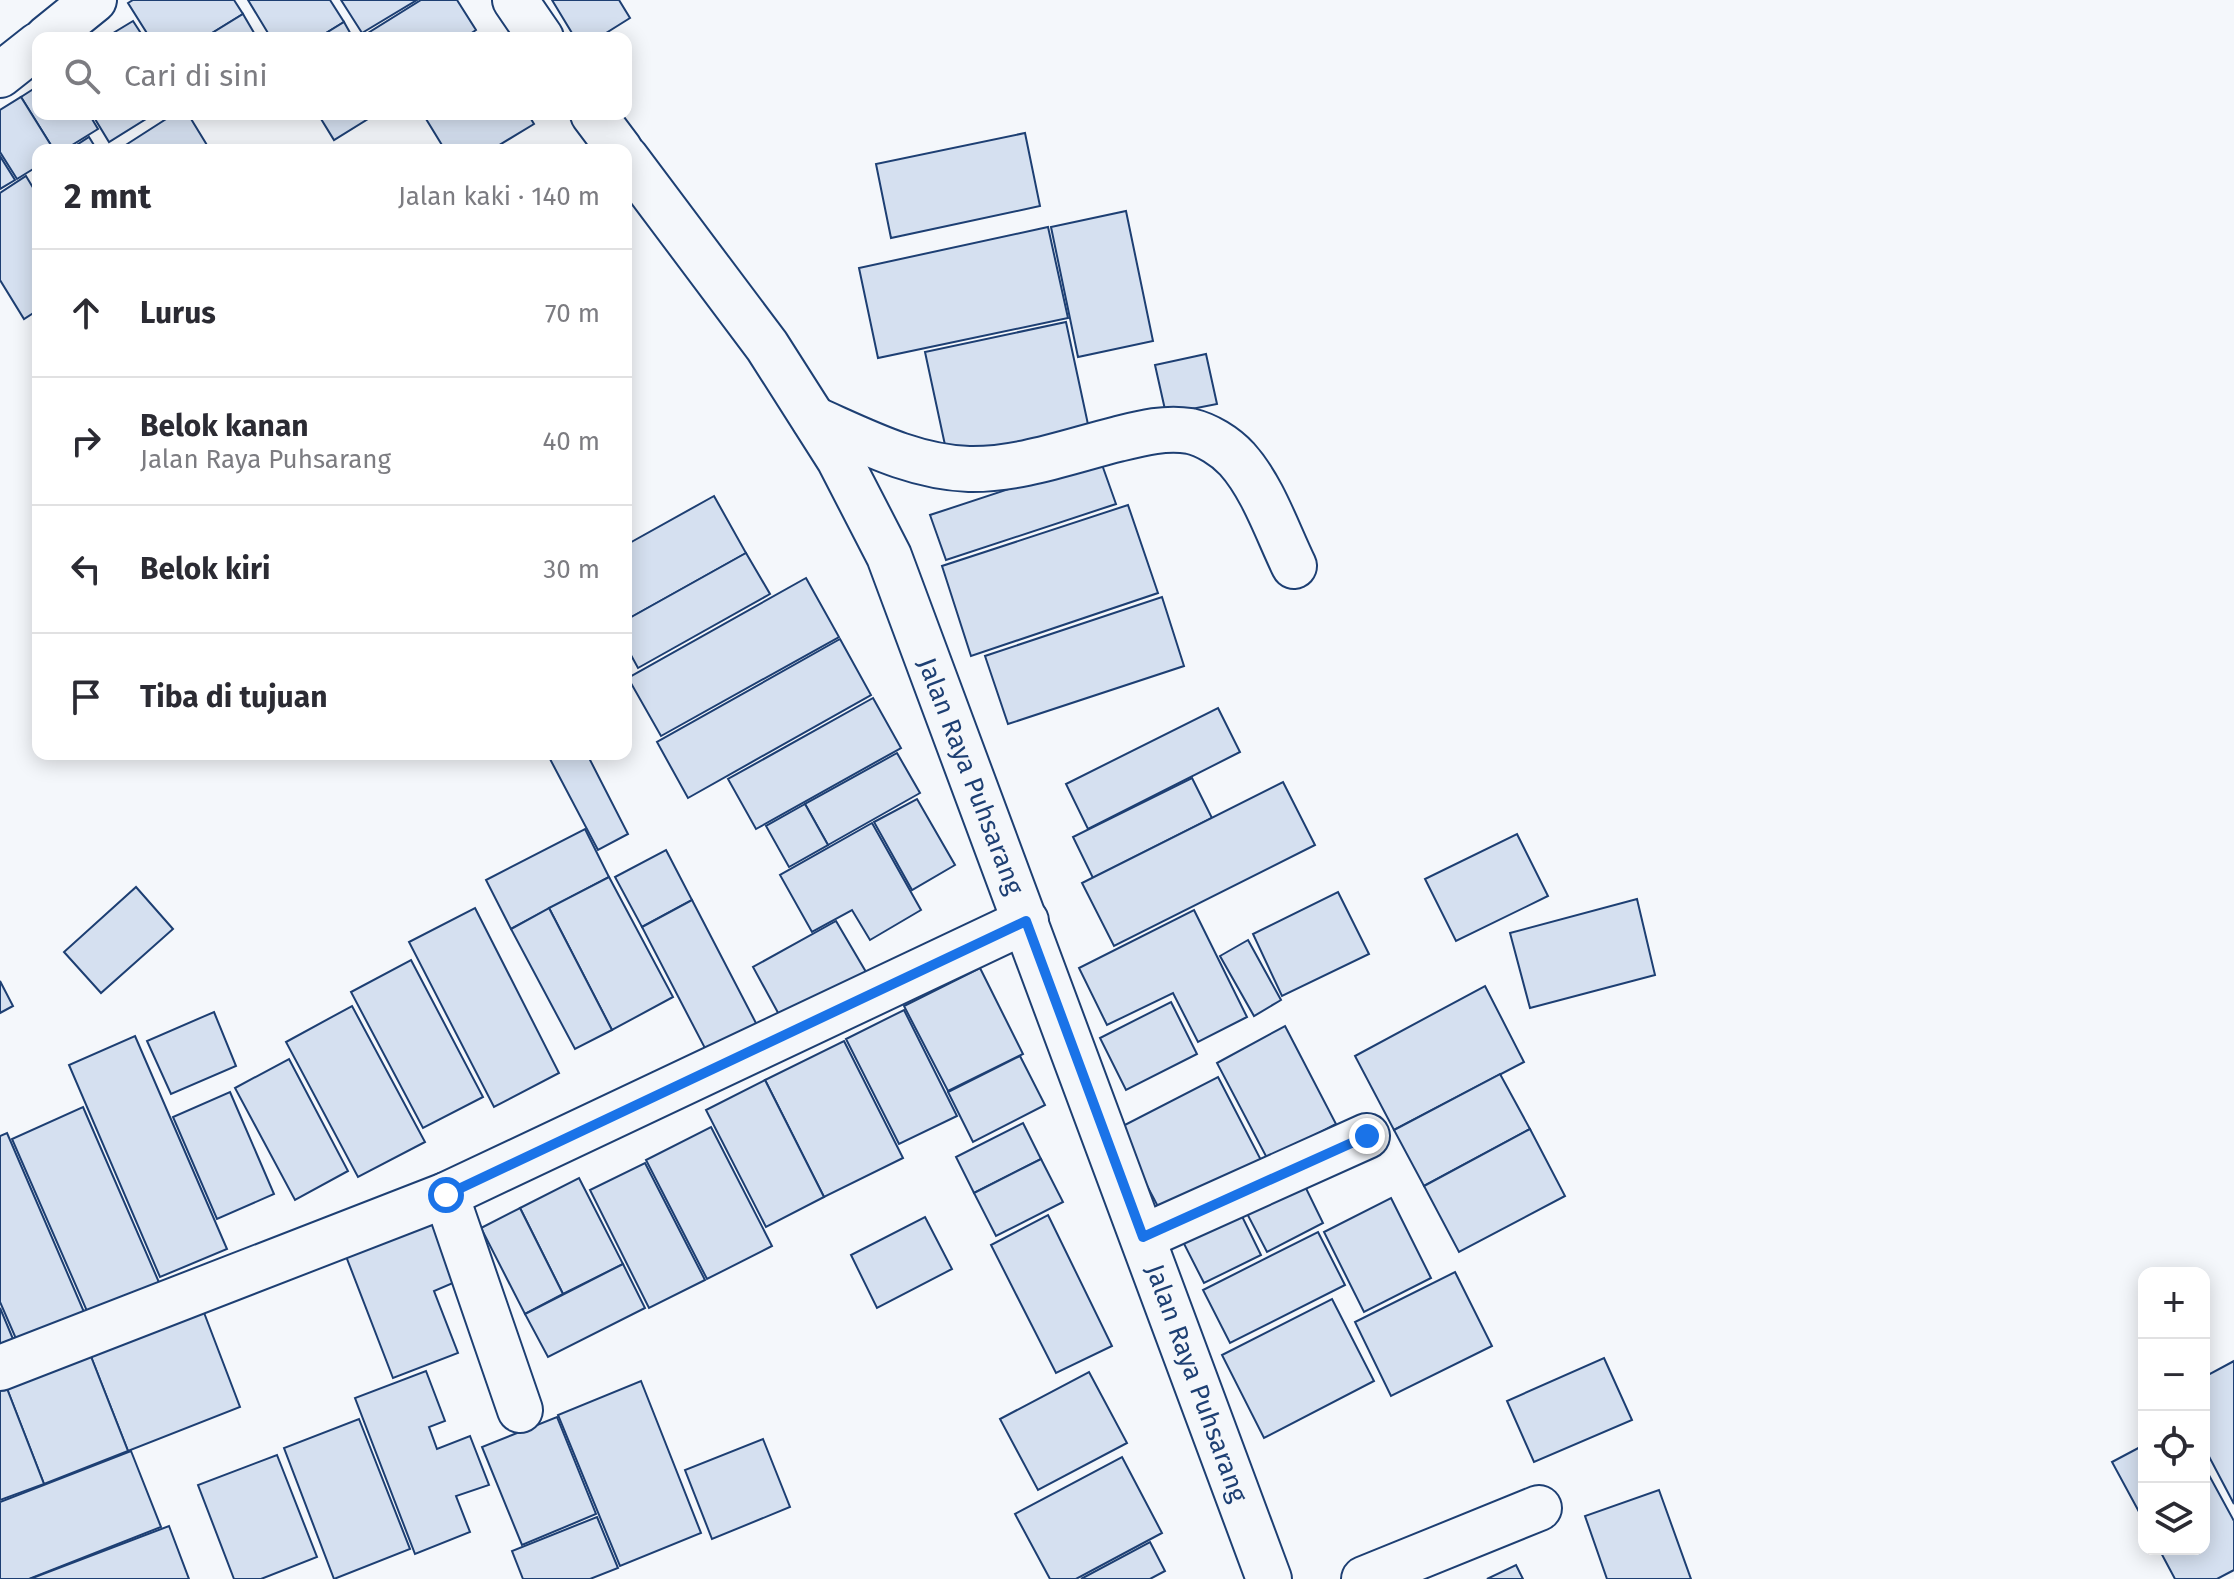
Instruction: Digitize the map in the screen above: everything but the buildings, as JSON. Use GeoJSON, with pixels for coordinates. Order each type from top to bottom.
{"type":"FeatureCollection","features":[{"type":"Feature","properties":{"kind":"street"},"geometry":{"type":"LineString","coordinates":[[54,32],[94,0]]}},
{"type":"Feature","properties":{"kind":"street"},"geometry":{"type":"LineString","coordinates":[[515,0],[537,32]]}},
{"type":"Feature","properties":{"kind":"street"},"geometry":{"type":"LineString","coordinates":[[0,75],[32,50]]}},
{"type":"Feature","properties":{"kind":"street"},"geometry":{"type":"LineString","coordinates":[[598,120],[616,144]]}},
{"type":"Feature","properties":{"kind":"street","name":"Jalan Raya Puhsarang"},"geometry":{"type":"LineString","coordinates":[[632,166],[767,346],[839,459],[889,556],[1269,1579]]}},
{"type":"Feature","properties":{"kind":"street"},"geometry":{"type":"LineString","coordinates":[[814,419],[901,456],[935,466],[972,469],[1009,465],[1157,430],[1191,431],[1216,441],[1236,458],[1254,482],[1294,566]]}},
{"type":"Feature","properties":{"kind":"street"},"geometry":{"type":"LineString","coordinates":[[0,1368],[446,1195],[1026,921]]}},
{"type":"Feature","properties":{"kind":"street"},"geometry":{"type":"LineString","coordinates":[[1143,1237],[1367,1136]]}},
{"type":"Feature","properties":{"kind":"street"},"geometry":{"type":"LineString","coordinates":[[446,1195],[520,1410]]}},
{"type":"Feature","properties":{"kind":"street"},"geometry":{"type":"LineString","coordinates":[[1364,1579],[1539,1508]]}},
{"type":"Feature","properties":{"kind":"route"},"geometry":{"type":"LineString","coordinates":[[446,1195],[1026,921],[1143,1237],[1367,1136]]}}]}
